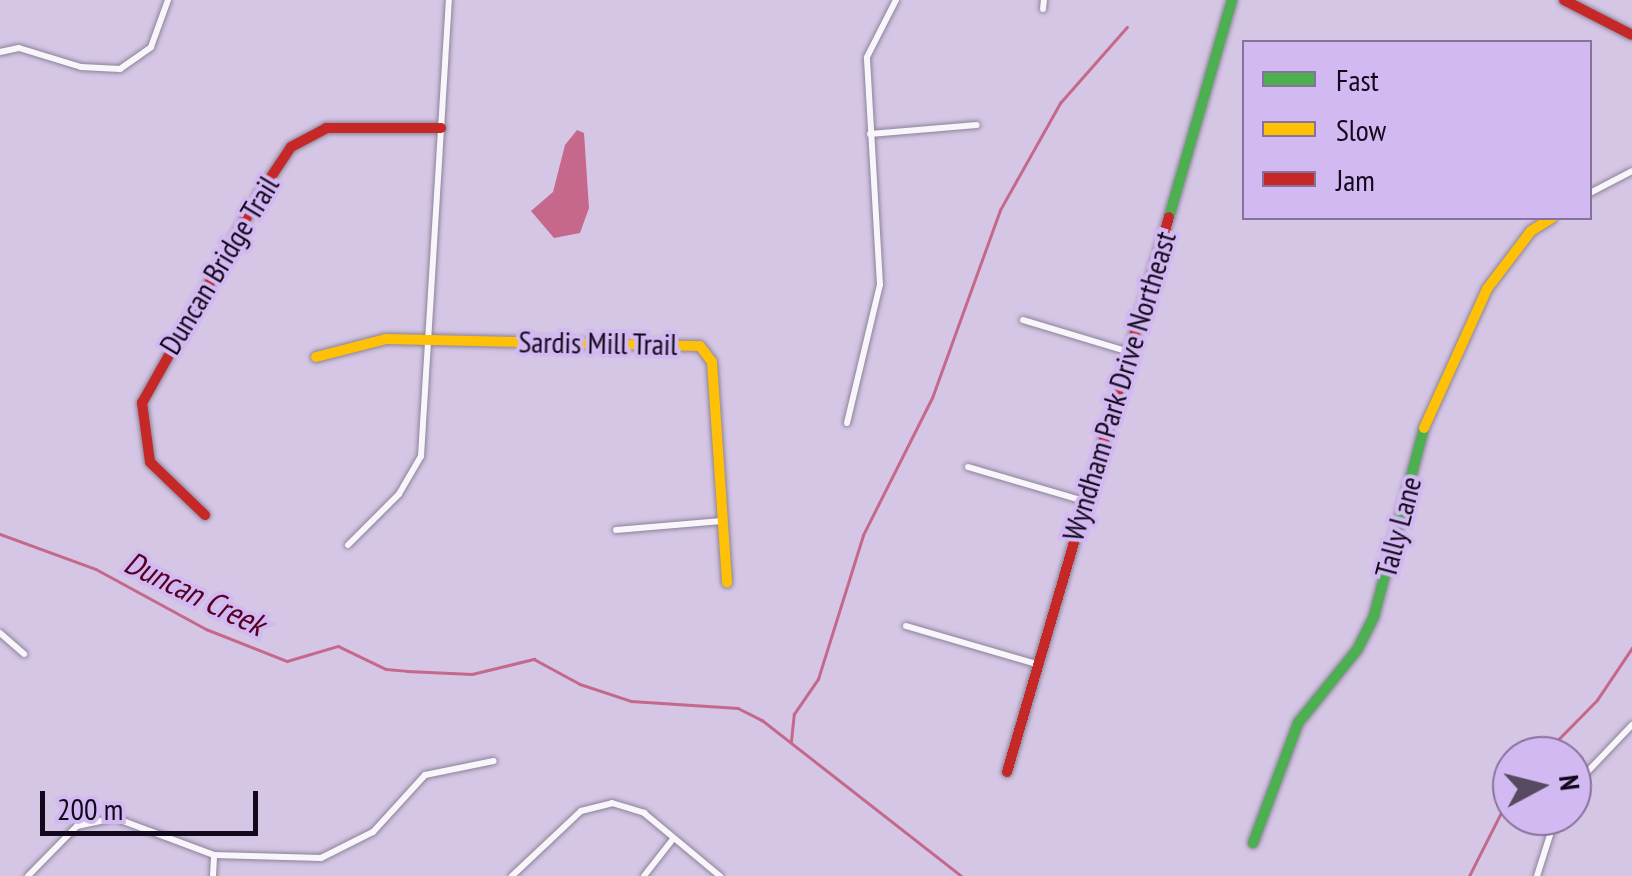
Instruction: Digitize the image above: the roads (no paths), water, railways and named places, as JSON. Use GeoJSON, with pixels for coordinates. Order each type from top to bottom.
{"type":"FeatureCollection","features":[{"type":"Feature","properties":{"kind":"street"},"geometry":{"type":"LineString","coordinates":[[0,52],[18,48],[81,66],[120,69],[151,47],[168,0]]}},
{"type":"Feature","properties":{"kind":"street"},"geometry":{"type":"LineString","coordinates":[[348,546],[400,494],[421,456],[450,0]]}},
{"type":"Feature","properties":{"kind":"street"},"geometry":{"type":"LineString","coordinates":[[846,423],[880,285],[867,57],[896,0]]}},
{"type":"Feature","properties":{"kind":"street","name":"Wyndham Park Drive Northeast"},"geometry":{"type":"LineString","coordinates":[[1008,772],[1232,0]]}},
{"type":"Feature","properties":{"kind":"street"},"geometry":{"type":"LineString","coordinates":[[1564,0],[1632,35]]}},
{"type":"Feature","properties":{"kind":"street"},"geometry":{"type":"LineString","coordinates":[[870,134],[978,125]]}},
{"type":"Feature","properties":{"kind":"street","name":"Duncan Bridge Trail"},"geometry":{"type":"LineString","coordinates":[[205,515],[150,462],[142,403],[261,192],[291,147],[326,128],[441,128]]}},
{"type":"Feature","properties":{"kind":"street"},"geometry":{"type":"LineString","coordinates":[[1592,193],[1632,171]]}},
{"type":"Feature","properties":{"kind":"street","name":"Tally Lane"},"geometry":{"type":"LineString","coordinates":[[1253,843],[1298,723],[1357,650],[1374,616],[1422,431],[1486,289],[1531,231],[1549,220]]}},
{"type":"Feature","properties":{"kind":"street"},"geometry":{"type":"LineString","coordinates":[[1022,320],[1130,352]]}},
{"type":"Feature","properties":{"kind":"street","name":"Sardis Mill Trail"},"geometry":{"type":"LineString","coordinates":[[316,357],[386,340],[431,338],[700,346],[712,362],[727,582]]}},
{"type":"Feature","properties":{"kind":"street"},"geometry":{"type":"LineString","coordinates":[[968,467],[1084,501]]}},
{"type":"Feature","properties":{"kind":"street"},"geometry":{"type":"LineString","coordinates":[[616,530],[723,521]]}},
{"type":"Feature","properties":{"kind":"street"},"geometry":{"type":"LineString","coordinates":[[906,626],[1039,664]]}},
{"type":"Feature","properties":{"kind":"street"},"geometry":{"type":"LineString","coordinates":[[0,633],[24,654]]}},
{"type":"Feature","properties":{"kind":"street"},"geometry":{"type":"LineString","coordinates":[[1592,767],[1632,724]]}},
{"type":"Feature","properties":{"kind":"street"},"geometry":{"type":"LineString","coordinates":[[28,876],[62,836],[96,819],[134,822],[187,850],[214,855],[322,858],[373,832],[426,775],[494,761]]}},
{"type":"Feature","properties":{"kind":"street"},"geometry":{"type":"LineString","coordinates":[[512,876],[566,822],[597,804],[629,806],[720,876]]}},
{"type":"Feature","properties":{"kind":"street"},"geometry":{"type":"LineString","coordinates":[[1538,876],[1550,836]]}},
{"type":"Feature","properties":{"kind":"street"},"geometry":{"type":"LineString","coordinates":[[644,876],[673,839]]}},
{"type":"Feature","properties":{"kind":"street"},"geometry":{"type":"LineString","coordinates":[[212,876],[214,855]]}},
{"type":"Feature","properties":{"kind":"waterway"},"geometry":{"type":"LineString","coordinates":[[791,741],[794,714],[818,679],[863,535],[932,398],[1000,210],[1060,103],[1127,27]]}},
{"type":"Feature","properties":{"kind":"waterway","name":"Duncan Creek"},"geometry":{"type":"LineString","coordinates":[[0,534],[96,569],[206,629],[287,661],[338,646],[386,669],[407,671],[472,674],[534,659],[580,684],[631,701],[738,708],[762,720],[962,876]]}},
{"type":"Feature","properties":{"kind":"waterway"},"geometry":{"type":"LineString","coordinates":[[1562,736],[1597,700],[1632,648]]}},
{"type":"Feature","properties":{"kind":"waterway"},"geometry":{"type":"LineString","coordinates":[[1469,876],[1492,831]]}}]}
